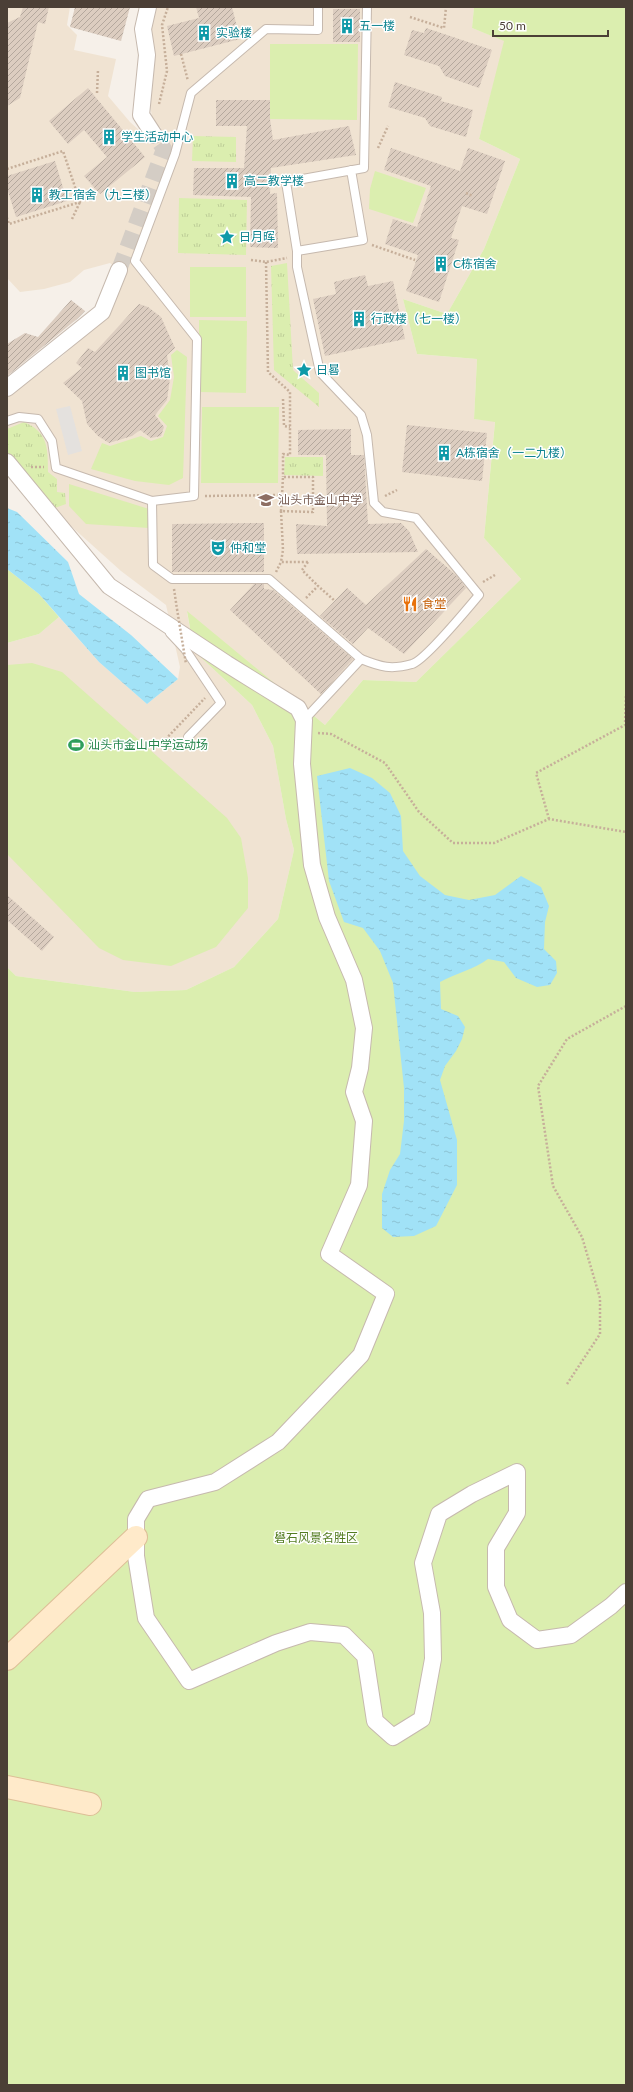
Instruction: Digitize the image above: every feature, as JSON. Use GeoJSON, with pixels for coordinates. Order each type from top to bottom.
{"type":"FeatureCollection","features":[{"type":"Feature","properties":{"kind":"street"},"geometry":{"type":"LineString","coordinates":[[148,7],[143,29],[147,55],[140,115],[154,135]]}},
{"type":"Feature","properties":{"kind":"street"},"geometry":{"type":"LineString","coordinates":[[7,388],[102,312],[119,270]]}},
{"type":"Feature","properties":{"kind":"street"},"geometry":{"type":"LineString","coordinates":[[7,462],[109,586],[298,708],[304,726],[302,764],[312,865],[327,917],[354,980],[364,1028],[360,1068],[354,1092],[364,1121],[359,1185],[329,1254],[386,1294],[361,1355],[278,1442],[215,1482],[148,1499],[136,1519],[136,1556],[146,1618],[189,1681],[276,1643],[310,1632],[344,1635],[365,1656],[375,1720],[394,1737],[422,1719],[433,1660],[432,1613],[423,1563],[439,1514],[472,1494],[517,1472],[517,1513],[496,1548],[496,1587],[510,1620],[537,1640],[571,1635],[611,1606],[626,1592]]}},
{"type":"Feature","properties":{"kind":"street"},"geometry":{"type":"LineString","coordinates":[[7,1659],[136,1537]]}},
{"type":"Feature","properties":{"kind":"street"},"geometry":{"type":"LineString","coordinates":[[7,1787],[90,1804]]}},
{"type":"Feature","properties":{"kind":"lane"},"geometry":{"type":"LineString","coordinates":[[7,421],[19,417],[38,419],[52,441],[56,468],[152,501],[194,496],[197,339],[135,260],[175,154],[191,93],[266,29],[318,30],[318,7]]}},
{"type":"Feature","properties":{"kind":"lane"},"geometry":{"type":"LineString","coordinates":[[152,501],[153,565],[172,579],[269,579],[361,659],[383,668],[414,664],[438,642],[479,595],[416,518],[383,512],[374,503],[367,435],[361,415],[320,372],[297,267],[297,251],[286,182],[364,168],[367,7]]}},
{"type":"Feature","properties":{"kind":"lane"},"geometry":{"type":"LineString","coordinates":[[297,251],[363,240],[351,170]]}},
{"type":"Feature","properties":{"kind":"lane"},"geometry":{"type":"LineString","coordinates":[[158,619],[185,649],[221,703],[188,737]]}},
{"type":"Feature","properties":{"kind":"lane"},"geometry":{"type":"LineString","coordinates":[[304,726],[361,659]]}},
{"type":"Feature","properties":{"kind":"path"},"geometry":{"type":"LineString","coordinates":[[410,17],[444,28],[446,7]]}},
{"type":"Feature","properties":{"kind":"path"},"geometry":{"type":"LineString","coordinates":[[181,54],[191,93]]}},
{"type":"Feature","properties":{"kind":"path"},"geometry":{"type":"LineString","coordinates":[[97,93],[98,70]]}},
{"type":"Feature","properties":{"kind":"path"},"geometry":{"type":"LineString","coordinates":[[378,148],[388,126]]}},
{"type":"Feature","properties":{"kind":"path"},"geometry":{"type":"LineString","coordinates":[[7,169],[63,151],[80,202],[72,219]]}},
{"type":"Feature","properties":{"kind":"path"},"geometry":{"type":"LineString","coordinates":[[466,193],[473,196]]}},
{"type":"Feature","properties":{"kind":"path"},"geometry":{"type":"LineString","coordinates":[[7,218],[9,224],[80,202]]}},
{"type":"Feature","properties":{"kind":"path"},"geometry":{"type":"LineString","coordinates":[[251,260],[266,262],[282,259]]}},
{"type":"Feature","properties":{"kind":"path"},"geometry":{"type":"LineString","coordinates":[[266,262],[268,372],[290,392],[290,455],[283,454],[282,562],[269,579]]}},
{"type":"Feature","properties":{"kind":"path"},"geometry":{"type":"LineString","coordinates":[[283,399],[284,426],[290,426]]}},
{"type":"Feature","properties":{"kind":"path"},"geometry":{"type":"LineString","coordinates":[[282,511],[313,512],[313,477],[283,477]]}},
{"type":"Feature","properties":{"kind":"path"},"geometry":{"type":"LineString","coordinates":[[194,496],[282,495]]}},
{"type":"Feature","properties":{"kind":"path"},"geometry":{"type":"LineString","coordinates":[[282,562],[308,562],[302,570],[335,601]]}},
{"type":"Feature","properties":{"kind":"path"},"geometry":{"type":"LineString","coordinates":[[172,579],[186,664],[190,670]]}},
{"type":"Feature","properties":{"kind":"path"},"geometry":{"type":"LineString","coordinates":[[299,606],[318,586]]}},
{"type":"Feature","properties":{"kind":"path"},"geometry":{"type":"LineString","coordinates":[[549,819],[536,773],[625,725],[626,694]]}},
{"type":"Feature","properties":{"kind":"path"},"geometry":{"type":"LineString","coordinates":[[160,745],[206,696]]}},
{"type":"Feature","properties":{"kind":"path"},"geometry":{"type":"LineString","coordinates":[[304,726],[331,734],[384,763],[419,812],[453,843],[494,843],[549,819],[626,832]]}},
{"type":"Feature","properties":{"kind":"path"},"geometry":{"type":"LineString","coordinates":[[568,1384],[600,1334],[600,1298],[582,1237],[553,1186],[538,1086],[568,1039],[626,1006]]}},
{"type":"Feature","properties":{"kind":"shaded area","name":"汕头市金山中学"},"geometry":{"type":"Polygon","coordinates":[[[7,7],[70,7],[67,25],[77,35],[74,50],[116,59],[108,96],[130,122],[150,140],[161,128],[153,122],[150,105],[154,56],[151,25],[157,7],[474,7],[472,28],[505,41],[479,139],[520,159],[484,249],[447,314],[403,299],[417,354],[477,359],[474,419],[495,421],[484,538],[521,579],[416,682],[363,680],[325,725],[187,612],[194,651],[252,705],[273,746],[286,819],[294,850],[278,919],[234,967],[186,990],[135,992],[16,976],[7,967],[7,643],[39,634],[59,617],[99,662],[147,704],[178,679],[180,667],[166,605],[121,571],[52,509],[7,457],[8,397],[62,356],[111,312],[126,276],[110,263],[84,270],[70,282],[44,289],[20,292],[7,278],[7,7]]]}},
{"type":"Feature","properties":{"kind":"shaded area"},"geometry":{"type":"Polygon","coordinates":[[[70,406],[82,451],[68,455],[56,409],[70,406]]]}},
{"type":"Feature","properties":{"kind":"green space","name":"礐石风景名胜区"},"geometry":{"type":"Polygon","coordinates":[[[474,7],[626,7],[626,2085],[7,2085],[7,967],[16,976],[135,992],[186,990],[234,967],[278,919],[294,850],[286,819],[273,746],[252,705],[194,651],[187,611],[325,725],[363,680],[416,682],[521,579],[484,538],[495,422],[474,419],[477,359],[417,354],[403,299],[447,314],[484,249],[520,159],[479,139],[504,41],[472,28],[474,7]]]}},
{"type":"Feature","properties":{"kind":"green space"},"geometry":{"type":"Polygon","coordinates":[[[270,44],[358,44],[357,120],[270,119],[270,44]]]}},
{"type":"Feature","properties":{"kind":"green space"},"geometry":{"type":"Polygon","coordinates":[[[193,136],[236,137],[236,162],[192,161],[193,136]]]}},
{"type":"Feature","properties":{"kind":"green space"},"geometry":{"type":"Polygon","coordinates":[[[375,171],[426,188],[413,223],[369,209],[370,189],[375,171]]]}},
{"type":"Feature","properties":{"kind":"green space"},"geometry":{"type":"Polygon","coordinates":[[[179,198],[247,200],[246,255],[178,253],[179,198]]]}},
{"type":"Feature","properties":{"kind":"green space"},"geometry":{"type":"Polygon","coordinates":[[[287,263],[293,370],[319,393],[319,407],[274,370],[271,266],[287,263]]]}},
{"type":"Feature","properties":{"kind":"green space"},"geometry":{"type":"Polygon","coordinates":[[[190,267],[246,267],[246,317],[190,317],[190,267]]]}},
{"type":"Feature","properties":{"kind":"green space"},"geometry":{"type":"Polygon","coordinates":[[[199,320],[247,321],[246,393],[199,392],[199,320]]]}},
{"type":"Feature","properties":{"kind":"green space"},"geometry":{"type":"Polygon","coordinates":[[[177,350],[187,357],[183,478],[169,485],[135,481],[91,469],[102,443],[110,446],[141,436],[151,441],[163,437],[167,426],[158,416],[170,400],[174,377],[171,355],[177,350]]]}},
{"type":"Feature","properties":{"kind":"green space"},"geometry":{"type":"Polygon","coordinates":[[[202,407],[279,407],[278,483],[201,483],[202,407]]]}},
{"type":"Feature","properties":{"kind":"green space"},"geometry":{"type":"Polygon","coordinates":[[[24,422],[32,426],[42,436],[47,448],[48,472],[57,479],[57,492],[65,493],[66,504],[52,509],[7,457],[7,429],[24,422]]]}},
{"type":"Feature","properties":{"kind":"green space"},"geometry":{"type":"Polygon","coordinates":[[[285,457],[323,457],[323,476],[284,475],[285,457]]]}},
{"type":"Feature","properties":{"kind":"green space"},"geometry":{"type":"Polygon","coordinates":[[[69,484],[149,509],[149,528],[86,524],[69,506],[69,484]]]}},
{"type":"Feature","properties":{"kind":"green space"},"geometry":{"type":"Polygon","coordinates":[[[7,569],[39,594],[59,617],[39,634],[7,643],[7,569]]]}},
{"type":"Feature","properties":{"kind":"green space","name":"汕头市金山中学运动场"},"geometry":{"type":"Polygon","coordinates":[[[32,663],[62,672],[227,818],[241,838],[248,878],[248,908],[216,947],[171,966],[123,960],[99,948],[7,854],[7,665],[32,663]]]}},
{"type":"Feature","properties":{"kind":"water"},"geometry":{"type":"Polygon","coordinates":[[[7,508],[17,512],[68,562],[79,594],[131,635],[178,679],[147,704],[99,662],[39,594],[7,569],[7,508]]]}},
{"type":"Feature","properties":{"kind":"water"},"geometry":{"type":"Polygon","coordinates":[[[350,768],[372,778],[390,793],[401,816],[403,851],[420,876],[445,895],[469,900],[495,895],[521,876],[541,887],[549,906],[545,922],[544,949],[556,961],[557,973],[550,985],[537,987],[516,978],[504,962],[488,959],[440,982],[441,1009],[458,1016],[465,1027],[462,1039],[456,1051],[445,1066],[440,1080],[457,1140],[457,1185],[436,1226],[414,1236],[393,1237],[382,1228],[382,1194],[390,1170],[400,1154],[404,1121],[404,1088],[393,983],[380,951],[363,928],[344,922],[329,881],[317,776],[350,768]]]}},
{"type":"Feature","properties":{"kind":"building"},"geometry":{"type":"Polygon","coordinates":[[[23,7],[49,7],[45,24],[38,22],[20,98],[7,106],[7,23],[20,17],[23,7]]]}},
{"type":"Feature","properties":{"kind":"building"},"geometry":{"type":"Polygon","coordinates":[[[75,7],[130,7],[121,41],[70,27],[75,7]]]}},
{"type":"Feature","properties":{"kind":"building","name":"实验楼"},"geometry":{"type":"Polygon","coordinates":[[[196,7],[232,7],[240,39],[174,56],[167,26],[199,18],[196,7]]]}},
{"type":"Feature","properties":{"kind":"building","name":"五一楼"},"geometry":{"type":"Polygon","coordinates":[[[333,9],[360,9],[360,42],[333,42],[333,9]]]}},
{"type":"Feature","properties":{"kind":"building"},"geometry":{"type":"Polygon","coordinates":[[[426,28],[492,50],[479,88],[445,76],[439,66],[404,55],[412,30],[424,33],[426,28]]]}},
{"type":"Feature","properties":{"kind":"building"},"geometry":{"type":"Polygon","coordinates":[[[395,82],[442,97],[441,101],[473,110],[466,137],[430,126],[425,118],[388,107],[395,82]]]}},
{"type":"Feature","properties":{"kind":"building","name":"学生活动中心"},"geometry":{"type":"Polygon","coordinates":[[[88,88],[145,157],[100,194],[84,176],[107,157],[84,130],[68,144],[49,121],[88,88]]]}},
{"type":"Feature","properties":{"kind":"building","name":"高二教学楼"},"geometry":{"type":"Polygon","coordinates":[[[216,100],[270,100],[270,119],[273,140],[349,126],[356,155],[271,168],[270,194],[277,193],[278,248],[250,247],[251,197],[193,195],[194,168],[244,168],[247,126],[216,126],[216,100]]]}},
{"type":"Feature","properties":{"kind":"building"},"geometry":{"type":"Polygon","coordinates":[[[391,148],[460,171],[468,148],[505,161],[487,214],[462,206],[451,238],[459,240],[439,302],[406,291],[418,255],[385,244],[393,219],[417,227],[431,186],[384,170],[391,148]]]}},
{"type":"Feature","properties":{"kind":"building","name":"教工宿舍（九三楼）"},"geometry":{"type":"Polygon","coordinates":[[[55,161],[67,201],[16,217],[7,188],[7,176],[55,161]]]}},
{"type":"Feature","properties":{"kind":"building","name":"行政楼（七一楼）"},"geometry":{"type":"Polygon","coordinates":[[[365,275],[368,286],[393,281],[405,339],[325,356],[313,299],[336,294],[334,282],[365,275]]]}},
{"type":"Feature","properties":{"kind":"building"},"geometry":{"type":"Polygon","coordinates":[[[71,300],[85,311],[7,376],[7,344],[25,333],[38,337],[71,300]]]}},
{"type":"Feature","properties":{"kind":"building","name":"图书馆"},"geometry":{"type":"Polygon","coordinates":[[[139,304],[148,307],[161,317],[175,348],[167,355],[170,378],[167,400],[155,415],[164,427],[161,436],[151,438],[140,430],[132,436],[109,443],[98,436],[87,424],[82,401],[63,383],[82,368],[76,363],[88,348],[95,352],[139,304]]]}},
{"type":"Feature","properties":{"kind":"building","name":"A栋宿舍（一二九楼）"},"geometry":{"type":"Polygon","coordinates":[[[407,425],[487,433],[482,481],[402,472],[407,425]]]}},
{"type":"Feature","properties":{"kind":"building"},"geometry":{"type":"Polygon","coordinates":[[[351,429],[351,455],[364,455],[368,524],[401,523],[409,531],[418,552],[297,554],[296,524],[327,526],[326,455],[298,455],[298,430],[351,429]]]}},
{"type":"Feature","properties":{"kind":"building","name":"仲和堂"},"geometry":{"type":"Polygon","coordinates":[[[264,523],[264,572],[172,572],[172,524],[264,523]]]}},
{"type":"Feature","properties":{"kind":"building","name":"食堂"},"geometry":{"type":"Polygon","coordinates":[[[426,549],[457,576],[466,588],[404,654],[368,628],[353,644],[320,616],[347,588],[366,605],[426,549]]]}},
{"type":"Feature","properties":{"kind":"building"},"geometry":{"type":"Polygon","coordinates":[[[254,584],[264,584],[264,589],[273,590],[353,659],[321,694],[230,610],[254,584]]]}},
{"type":"Feature","properties":{"kind":"building"},"geometry":{"type":"Polygon","coordinates":[[[7,895],[54,937],[42,951],[7,920],[7,895]]]}},
{"type":"Feature","properties":{"kind":"tunnel"},"geometry":{"type":"LineString","coordinates":[[119,270],[164,149],[154,135]]}},
{"type":"Feature","properties":{"kind":"place","name":"五一楼"},"geometry":{"type":"Point","coordinates":[347,26]}},
{"type":"Feature","properties":{"kind":"place","name":"实验楼"},"geometry":{"type":"Point","coordinates":[204,33]}},
{"type":"Feature","properties":{"kind":"place","name":"学生活动中心"},"geometry":{"type":"Point","coordinates":[109,137]}},
{"type":"Feature","properties":{"kind":"place","name":"高二教学楼"},"geometry":{"type":"Point","coordinates":[232,181]}},
{"type":"Feature","properties":{"kind":"place","name":"教工宿舍（九三楼）"},"geometry":{"type":"Point","coordinates":[37,195]}},
{"type":"Feature","properties":{"kind":"place","name":"日月晖"},"geometry":{"type":"Point","coordinates":[227,237]}},
{"type":"Feature","properties":{"kind":"place","name":"C栋宿舍"},"geometry":{"type":"Point","coordinates":[441,264]}},
{"type":"Feature","properties":{"kind":"place","name":"行政楼（七一楼）"},"geometry":{"type":"Point","coordinates":[359,319]}},
{"type":"Feature","properties":{"kind":"place","name":"日晷"},"geometry":{"type":"Point","coordinates":[304,370]}},
{"type":"Feature","properties":{"kind":"place","name":"图书馆"},"geometry":{"type":"Point","coordinates":[123,373]}},
{"type":"Feature","properties":{"kind":"place","name":"A栋宿舍（一二九楼）"},"geometry":{"type":"Point","coordinates":[444,453]}},
{"type":"Feature","properties":{"kind":"place","name":"汕头市金山中学"},"geometry":{"type":"Point","coordinates":[266,500]}},
{"type":"Feature","properties":{"kind":"place","name":"仲和堂"},"geometry":{"type":"Point","coordinates":[218,548]}},
{"type":"Feature","properties":{"kind":"place","name":"食堂"},"geometry":{"type":"Point","coordinates":[410,604]}},
{"type":"Feature","properties":{"kind":"place","name":"汕头市金山中学运动场"},"geometry":{"type":"Point","coordinates":[76,745]}}]}
